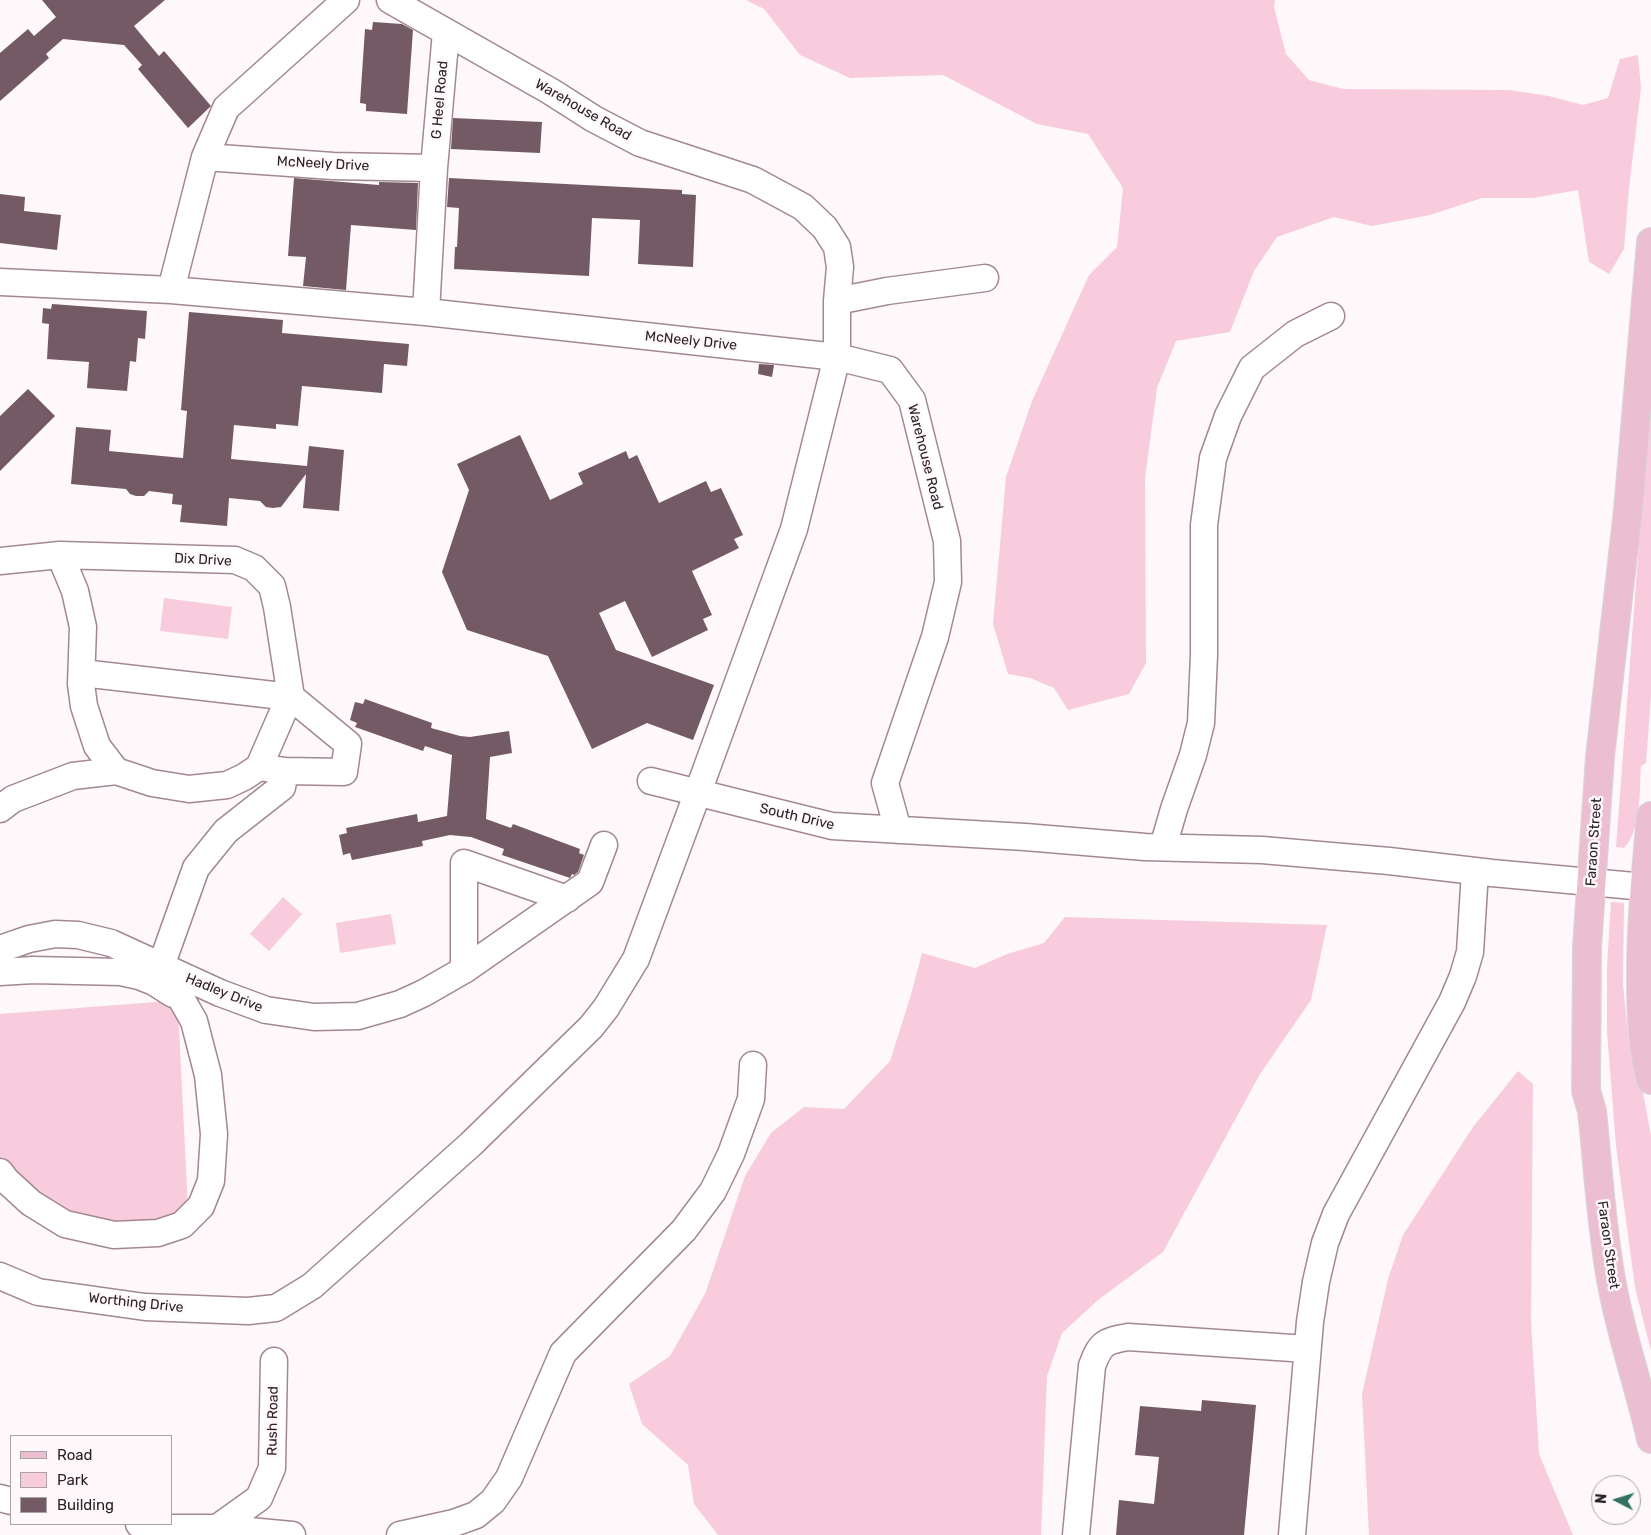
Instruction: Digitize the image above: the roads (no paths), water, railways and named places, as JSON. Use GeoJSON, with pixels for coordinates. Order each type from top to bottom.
{"type":"FeatureCollection","features":[{"type":"Feature","properties":{"kind":"main road","name":"Faraon Street"},"geometry":{"type":"LineString","coordinates":[[1651,242],[1628,510],[1600,757],[1587,946],[1586,1091],[1592,1111],[1611,1279],[1651,1438]]}},
{"type":"Feature","properties":{"kind":"main road"},"geometry":{"type":"LineString","coordinates":[[1651,816],[1641,933],[1641,1015],[1645,1057],[1651,1080]]}},
{"type":"Feature","properties":{"kind":"street"},"geometry":{"type":"LineString","coordinates":[[171,290],[206,157],[226,108],[346,0]]}},
{"type":"Feature","properties":{"kind":"street","name":"Warehouse Road"},"geometry":{"type":"LineString","coordinates":[[390,0],[550,91],[594,119],[640,143],[753,180],[803,207],[825,228],[837,247],[840,267],[837,301],[837,357],[890,370],[912,400],[947,541],[948,582],[935,638],[885,783],[898,830]]}},
{"type":"Feature","properties":{"kind":"street","name":"G Heel Road"},"geometry":{"type":"LineString","coordinates":[[434,168],[446,32]]}},
{"type":"Feature","properties":{"kind":"street","name":"McNeely Drive"},"geometry":{"type":"LineString","coordinates":[[206,157],[333,166],[434,168]]}},
{"type":"Feature","properties":{"kind":"street"},"geometry":{"type":"LineString","coordinates":[[426,312],[434,168]]}},
{"type":"Feature","properties":{"kind":"street"},"geometry":{"type":"LineString","coordinates":[[837,301],[887,291],[984,278]]}},
{"type":"Feature","properties":{"kind":"street","name":"McNeely Drive"},"geometry":{"type":"LineString","coordinates":[[0,282],[171,290],[426,312],[837,357]]}},
{"type":"Feature","properties":{"kind":"street"},"geometry":{"type":"LineString","coordinates":[[1163,848],[1174,809],[1193,755],[1201,723],[1204,655],[1204,525],[1213,458],[1228,416],[1252,368],[1294,334],[1331,316]]}},
{"type":"Feature","properties":{"kind":"street"},"geometry":{"type":"LineString","coordinates":[[698,792],[794,530],[837,357]]}},
{"type":"Feature","properties":{"kind":"street"},"geometry":{"type":"LineString","coordinates":[[60,555],[75,591],[83,628],[82,672],[84,706],[97,746],[116,771]]}},
{"type":"Feature","properties":{"kind":"street","name":"Dix Drive"},"geometry":{"type":"LineString","coordinates":[[0,561],[60,555],[235,560],[254,568],[272,586],[291,697]]}},
{"type":"Feature","properties":{"kind":"street"},"geometry":{"type":"LineString","coordinates":[[82,672],[291,697],[348,744],[344,772],[285,771],[259,766]]}},
{"type":"Feature","properties":{"kind":"street"},"geometry":{"type":"LineString","coordinates":[[0,809],[13,799],[73,776],[116,771],[152,783],[189,789],[227,785],[244,777],[259,766],[291,697]]}},
{"type":"Feature","properties":{"kind":"street"},"geometry":{"type":"LineString","coordinates":[[0,1172],[31,1203],[65,1224],[114,1235],[158,1233],[182,1224],[201,1206],[211,1181],[214,1134],[208,1075],[194,1021],[182,1000],[169,970],[196,868],[226,831],[282,787],[285,771]]}},
{"type":"Feature","properties":{"kind":"street","name":"South Drive"},"geometry":{"type":"LineString","coordinates":[[651,781],[832,826],[1026,837],[1163,848],[1262,850],[1645,887]]}},
{"type":"Feature","properties":{"kind":"street","name":"Worthing Drive"},"geometry":{"type":"LineString","coordinates":[[0,1276],[38,1292],[145,1307],[248,1311],[276,1308],[312,1286],[471,1144],[591,1027],[606,1008],[636,959],[698,792]]}},
{"type":"Feature","properties":{"kind":"street","name":"Hadley Drive"},"geometry":{"type":"LineString","coordinates":[[0,949],[29,939],[55,934],[78,934],[111,943],[220,993],[266,1010],[314,1017],[358,1016],[400,1004],[424,993],[464,970],[567,899],[590,882],[604,845]]}},
{"type":"Feature","properties":{"kind":"street"},"geometry":{"type":"LineString","coordinates":[[464,970],[464,863],[567,899]]}},
{"type":"Feature","properties":{"kind":"street"},"geometry":{"type":"LineString","coordinates":[[1292,1535],[1308,1349],[1316,1282],[1324,1243],[1336,1214],[1452,1002],[1463,976],[1470,952],[1475,871]]}},
{"type":"Feature","properties":{"kind":"street"},"geometry":{"type":"LineString","coordinates":[[0,972],[33,970],[121,972],[140,976],[154,982],[182,1000]]}},
{"type":"Feature","properties":{"kind":"street"},"geometry":{"type":"LineString","coordinates":[[400,1535],[454,1523],[476,1515],[493,1501],[509,1478],[563,1353],[684,1230],[713,1191],[731,1154],[751,1099],[753,1064]]}},
{"type":"Feature","properties":{"kind":"street"},"geometry":{"type":"LineString","coordinates":[[1076,1535],[1092,1366],[1098,1351],[1110,1340],[1128,1337],[1308,1349]]}},
{"type":"Feature","properties":{"kind":"street","name":"Rush Road"},"geometry":{"type":"LineString","coordinates":[[217,1528],[259,1498],[272,1468],[274,1361]]}},
{"type":"Feature","properties":{"kind":"street"},"geometry":{"type":"LineString","coordinates":[[146,1525],[168,1528],[217,1528],[292,1535]]}}]}
